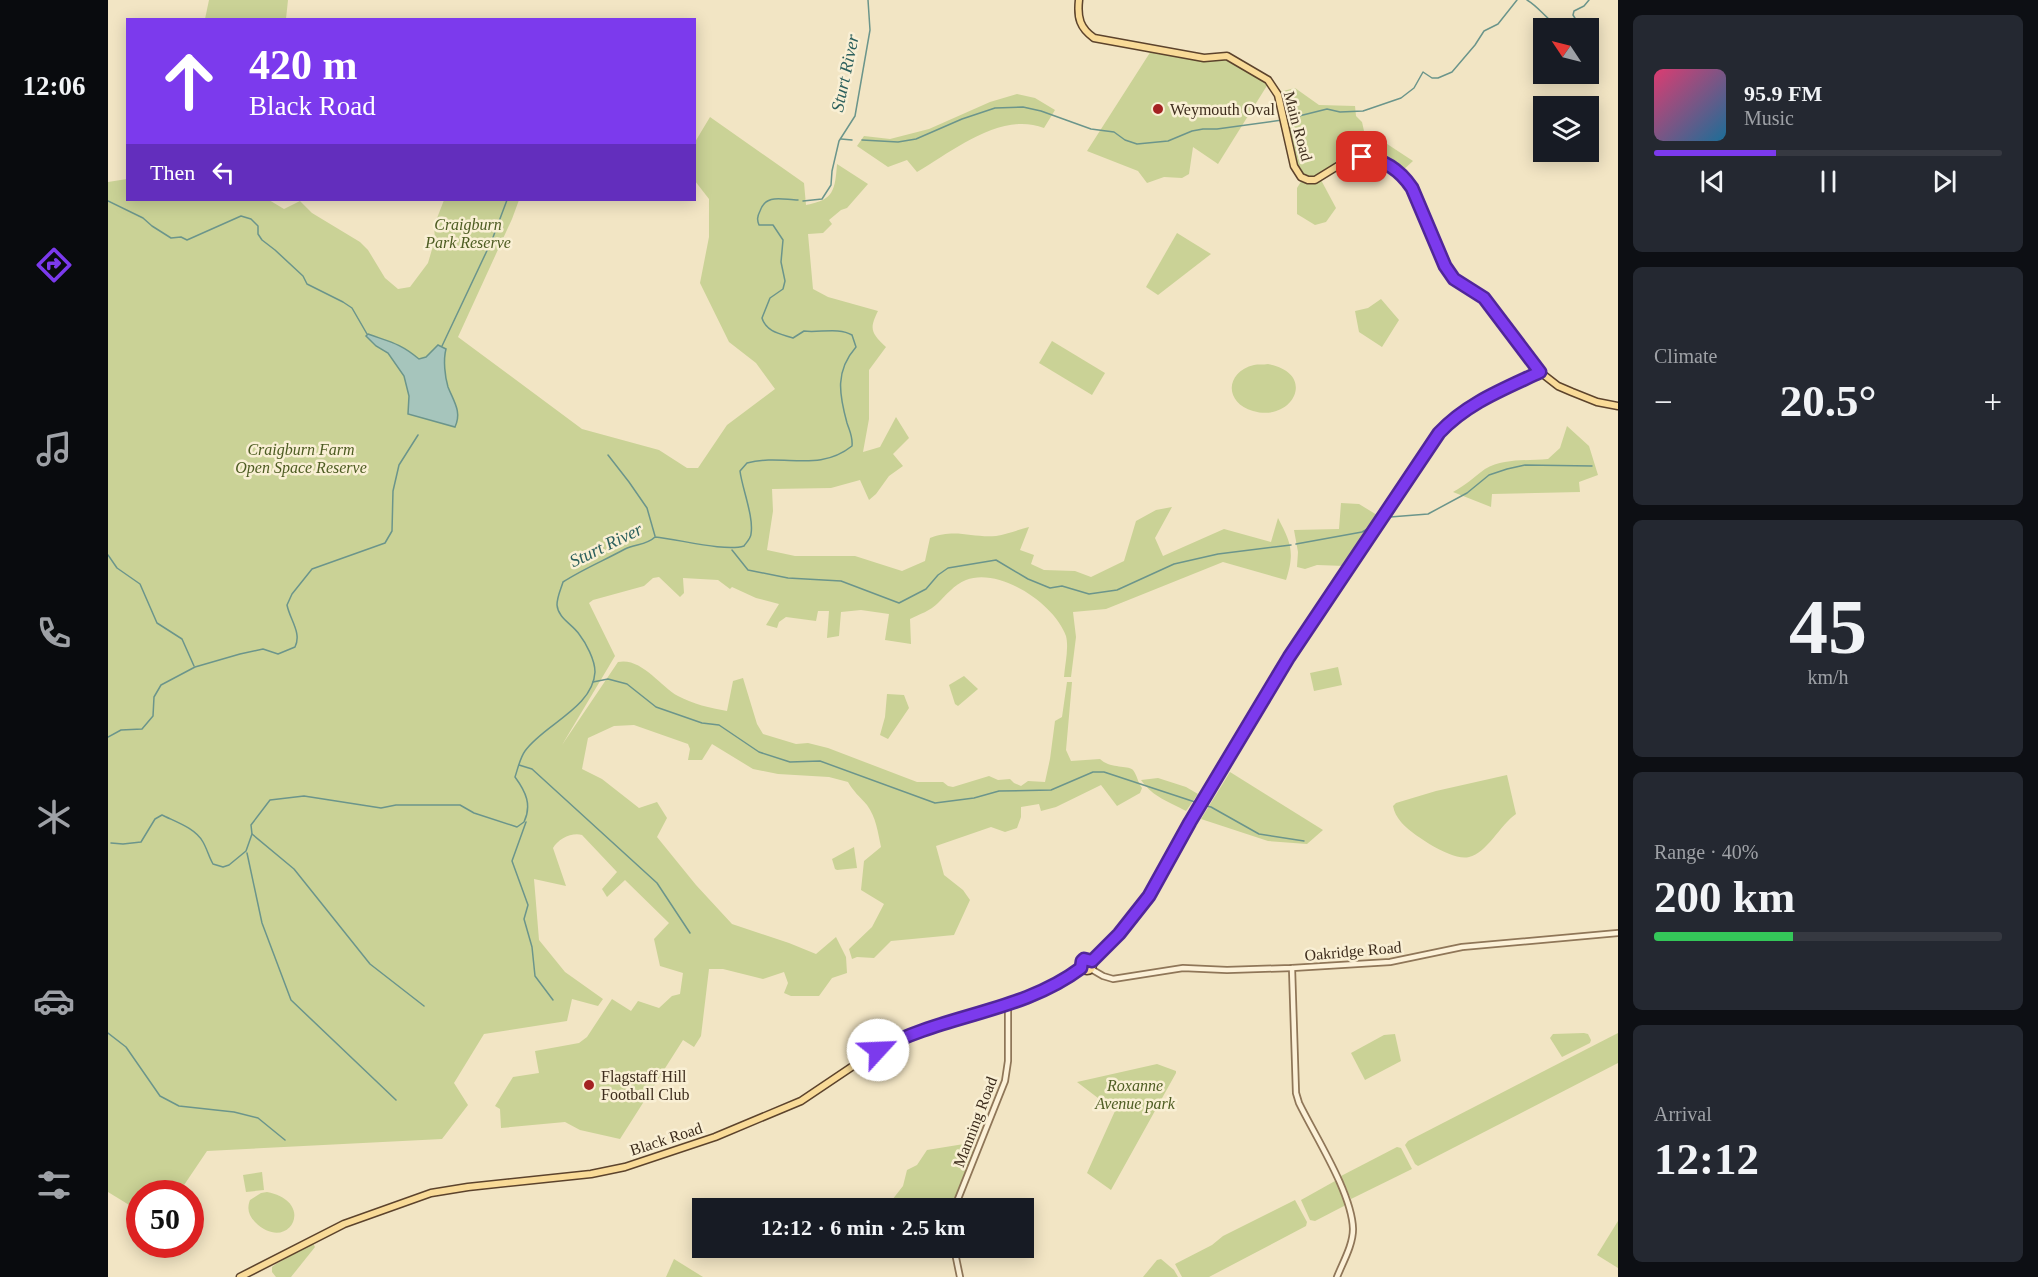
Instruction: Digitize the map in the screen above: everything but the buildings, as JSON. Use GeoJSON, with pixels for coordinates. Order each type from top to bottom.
{"type":"FeatureCollection","features":[{"type":"Feature","properties":{"kind":"main road","name":"Main Road"},"geometry":{"type":"LineString","coordinates":[[1079,0],[1078,16],[1081,25],[1085,32],[1094,38],[1204,58],[1227,56],[1272,84],[1278,96],[1294,166],[1301,177],[1308,180],[1321,178],[1341,164],[1362,157],[1380,160],[1399,172],[1412,188],[1445,266],[1454,279],[1484,298],[1540,372],[1558,386],[1598,402],[1618,406]]}},
{"type":"Feature","properties":{"kind":"main road"},"geometry":{"type":"LineString","coordinates":[[1092,961],[1084,959],[1081,968],[1084,971],[1091,969],[1092,961],[1119,934],[1149,896],[1289,657],[1439,433],[1463,411],[1540,372]]}},
{"type":"Feature","properties":{"kind":"main road","name":"Black Road"},"geometry":{"type":"LineString","coordinates":[[240,1277],[344,1224],[441,1190],[591,1174],[625,1167],[715,1137],[801,1101],[893,1042],[1043,992],[1081,968]]}},
{"type":"Feature","properties":{"kind":"street","name":"Oakridge Road"},"geometry":{"type":"LineString","coordinates":[[1091,969],[1113,979],[1183,968],[1227,970],[1389,962],[1462,947],[1618,933]]}},
{"type":"Feature","properties":{"kind":"street"},"geometry":{"type":"LineString","coordinates":[[1292,968],[1296,1093],[1346,1195],[1351,1216],[1353,1231],[1351,1240],[1337,1277]]}},
{"type":"Feature","properties":{"kind":"street","name":"Manning Road"},"geometry":{"type":"LineString","coordinates":[[958,1198],[1005,1081],[1008,1060],[1008,1005]]}},
{"type":"Feature","properties":{"kind":"street"},"geometry":{"type":"LineString","coordinates":[[956,1258],[960,1277]]}},
{"type":"Feature","properties":{"kind":"green space"},"geometry":{"type":"Polygon","coordinates":[[[209,0],[288,0],[286,18],[205,18],[209,0]]]}},
{"type":"Feature","properties":{"kind":"green space"},"geometry":{"type":"Polygon","coordinates":[[[1151,51],[1203,60],[1225,59],[1268,84],[1218,164],[1193,147],[1189,174],[1182,178],[1164,177],[1147,183],[1138,171],[1087,151],[1151,51]]]}},
{"type":"Feature","properties":{"kind":"green space"},"geometry":{"type":"Polygon","coordinates":[[[1295,88],[1319,105],[1355,106],[1356,116],[1362,122],[1364,131],[1370,135],[1377,133],[1378,138],[1413,161],[1402,171],[1376,159],[1362,155],[1353,156],[1322,174],[1306,176],[1298,171],[1279,92],[1295,88]]]}},
{"type":"Feature","properties":{"kind":"green space"},"geometry":{"type":"Polygon","coordinates":[[[1017,94],[1035,98],[1055,110],[1044,128],[1028,124],[994,129],[962,144],[917,172],[907,160],[888,167],[857,146],[864,136],[890,139],[929,129],[990,102],[1017,94]]]}},
{"type":"Feature","properties":{"kind":"green space"},"geometry":{"type":"Polygon","coordinates":[[[710,117],[804,183],[806,205],[828,197],[834,187],[837,164],[868,184],[847,208],[829,220],[832,224],[823,233],[808,234],[813,289],[828,297],[878,311],[873,322],[873,330],[886,347],[869,370],[869,419],[863,452],[880,447],[896,417],[909,438],[893,454],[903,466],[889,476],[869,500],[860,480],[831,488],[772,489],[773,511],[767,550],[795,556],[855,556],[902,571],[925,561],[930,538],[948,534],[996,536],[1029,527],[1020,550],[1034,555],[1031,564],[1044,570],[1075,571],[1091,577],[1124,561],[1136,521],[1156,510],[1172,507],[1155,538],[1163,556],[1224,529],[1271,542],[1278,518],[1286,534],[1291,555],[1286,580],[1223,562],[1106,609],[1073,612],[1076,637],[1071,677],[1064,677],[1066,636],[1051,612],[1025,591],[994,579],[980,577],[966,580],[954,587],[932,608],[910,619],[911,644],[885,640],[889,614],[861,610],[841,612],[839,636],[827,638],[829,611],[818,611],[816,621],[786,617],[779,622],[777,628],[766,625],[779,604],[756,598],[732,587],[730,589],[718,580],[683,578],[684,593],[680,597],[659,577],[653,578],[644,586],[593,600],[589,603],[615,656],[562,745],[618,662],[626,662],[635,664],[650,673],[684,699],[727,711],[733,681],[743,678],[757,724],[763,734],[796,744],[808,743],[828,748],[917,782],[943,782],[953,787],[989,776],[998,780],[1010,779],[1021,786],[1028,781],[1045,782],[1055,721],[1062,717],[1067,682],[1072,682],[1066,750],[1071,761],[1100,759],[1109,764],[1131,769],[1142,788],[1140,793],[1117,806],[1101,785],[1056,807],[1041,811],[1039,804],[1021,807],[1021,817],[1017,828],[1005,832],[991,827],[936,846],[944,875],[963,890],[970,900],[954,935],[891,941],[874,958],[852,959],[849,949],[872,927],[884,904],[861,890],[864,861],[881,847],[873,815],[848,782],[829,777],[778,774],[753,769],[712,744],[702,760],[688,760],[690,749],[688,744],[634,725],[614,726],[588,738],[582,769],[602,779],[639,808],[657,802],[667,818],[657,837],[696,885],[732,924],[816,954],[836,937],[846,957],[847,973],[832,978],[819,996],[791,996],[784,993],[788,983],[784,972],[763,979],[723,969],[709,969],[701,1036],[694,1047],[683,1040],[620,1139],[580,1130],[565,1122],[501,1128],[500,1109],[495,1106],[513,1077],[539,1073],[535,1051],[579,1043],[587,1037],[612,999],[631,1011],[638,1001],[659,1008],[672,996],[680,994],[683,973],[660,966],[654,939],[669,923],[625,880],[607,897],[602,889],[617,872],[582,835],[570,835],[553,848],[566,886],[534,879],[539,940],[565,972],[603,999],[598,1006],[572,999],[567,1021],[484,1034],[454,1083],[468,1105],[442,1139],[207,1151],[187,1180],[126,1180],[126,1203],[108,1192],[108,182],[126,179],[126,201],[271,201],[284,209],[300,201],[312,213],[360,242],[368,250],[385,278],[398,289],[410,287],[428,263],[435,239],[434,226],[444,201],[519,201],[458,337],[582,429],[659,450],[687,468],[698,468],[727,425],[775,389],[756,363],[729,342],[700,283],[709,237],[709,199],[696,182],[696,140],[710,117]]]}},
{"type":"Feature","properties":{"kind":"green space"},"geometry":{"type":"Polygon","coordinates":[[[1302,180],[1321,180],[1336,208],[1326,222],[1315,225],[1297,214],[1297,188],[1302,180]]]}},
{"type":"Feature","properties":{"kind":"green space"},"geometry":{"type":"Polygon","coordinates":[[[1177,233],[1211,254],[1158,295],[1146,287],[1177,233]]]}},
{"type":"Feature","properties":{"kind":"green space"},"geometry":{"type":"Polygon","coordinates":[[[1381,299],[1399,320],[1382,347],[1359,332],[1355,311],[1368,308],[1381,299]]]}},
{"type":"Feature","properties":{"kind":"green space"},"geometry":{"type":"Polygon","coordinates":[[[1052,341],[1105,373],[1092,395],[1039,363],[1052,341]]]}},
{"type":"Feature","properties":{"kind":"green space"},"geometry":{"type":"Polygon","coordinates":[[[1268,364],[1283,369],[1292,377],[1296,386],[1294,395],[1289,404],[1279,410],[1267,413],[1253,411],[1244,407],[1233,395],[1233,381],[1244,369],[1254,365],[1268,364]]]}},
{"type":"Feature","properties":{"kind":"green space"},"geometry":{"type":"Polygon","coordinates":[[[1567,426],[1589,446],[1598,475],[1579,482],[1580,492],[1492,494],[1491,507],[1453,492],[1492,465],[1548,459],[1560,448],[1567,426]]]}},
{"type":"Feature","properties":{"kind":"green space"},"geometry":{"type":"Polygon","coordinates":[[[1341,503],[1359,504],[1377,515],[1345,566],[1317,565],[1305,569],[1297,567],[1298,552],[1294,530],[1339,529],[1341,503]]]}},
{"type":"Feature","properties":{"kind":"green space"},"geometry":{"type":"Polygon","coordinates":[[[1338,667],[1342,685],[1314,691],[1310,673],[1338,667]]]}},
{"type":"Feature","properties":{"kind":"green space"},"geometry":{"type":"Polygon","coordinates":[[[964,676],[978,689],[958,706],[955,704],[949,685],[964,676]]]}},
{"type":"Feature","properties":{"kind":"green space"},"geometry":{"type":"Polygon","coordinates":[[[887,694],[904,695],[909,708],[888,739],[880,735],[885,717],[887,694]]]}},
{"type":"Feature","properties":{"kind":"green space"},"geometry":{"type":"Polygon","coordinates":[[[1230,772],[1323,830],[1307,844],[1268,841],[1201,819],[1230,772]]]}},
{"type":"Feature","properties":{"kind":"green space"},"geometry":{"type":"Polygon","coordinates":[[[1507,775],[1516,814],[1488,845],[1469,857],[1453,855],[1423,840],[1401,822],[1394,810],[1393,806],[1396,803],[1436,791],[1507,775]]]}},
{"type":"Feature","properties":{"kind":"green space"},"geometry":{"type":"Polygon","coordinates":[[[1158,778],[1186,787],[1198,794],[1186,811],[1156,795],[1141,780],[1158,778]]]}},
{"type":"Feature","properties":{"kind":"green space"},"geometry":{"type":"Polygon","coordinates":[[[854,847],[857,868],[835,869],[832,859],[854,847]]]}},
{"type":"Feature","properties":{"kind":"green space"},"geometry":{"type":"Polygon","coordinates":[[[1618,1033],[1618,1063],[1418,1166],[1415,1164],[1405,1145],[1408,1141],[1618,1033]]]}},
{"type":"Feature","properties":{"kind":"green space"},"geometry":{"type":"Polygon","coordinates":[[[1395,1034],[1401,1061],[1365,1080],[1351,1053],[1384,1035],[1395,1034]]]}},
{"type":"Feature","properties":{"kind":"green space"},"geometry":{"type":"Polygon","coordinates":[[[1553,1034],[1588,1034],[1590,1043],[1562,1057],[1550,1038],[1553,1034]]]}},
{"type":"Feature","properties":{"kind":"green space","name":"Roxanne Avenue park"},"geometry":{"type":"Polygon","coordinates":[[[1157,1064],[1176,1071],[1176,1073],[1111,1190],[1087,1173],[1115,1111],[1077,1082],[1157,1064]]]}},
{"type":"Feature","properties":{"kind":"green space"},"geometry":{"type":"Polygon","coordinates":[[[964,1144],[976,1149],[956,1198],[894,1198],[903,1186],[907,1170],[917,1165],[927,1150],[964,1144]]]}},
{"type":"Feature","properties":{"kind":"green space"},"geometry":{"type":"Polygon","coordinates":[[[1397,1147],[1401,1148],[1412,1169],[1351,1199],[1341,1176],[1397,1147]]]}},
{"type":"Feature","properties":{"kind":"green space"},"geometry":{"type":"Polygon","coordinates":[[[262,1172],[264,1190],[246,1192],[243,1175],[262,1172]]]}},
{"type":"Feature","properties":{"kind":"green space"},"geometry":{"type":"Polygon","coordinates":[[[1335,1181],[1346,1201],[1344,1206],[1315,1221],[1310,1220],[1301,1200],[1335,1181]]]}},
{"type":"Feature","properties":{"kind":"green space"},"geometry":{"type":"Polygon","coordinates":[[[267,1192],[282,1198],[291,1206],[294,1215],[287,1230],[278,1233],[267,1231],[251,1217],[248,1209],[250,1200],[267,1192]]]}},
{"type":"Feature","properties":{"kind":"green space"},"geometry":{"type":"Polygon","coordinates":[[[1295,1200],[1307,1222],[1306,1226],[1209,1277],[1182,1277],[1175,1264],[1212,1245],[1223,1236],[1295,1200]]]}},
{"type":"Feature","properties":{"kind":"green space"},"geometry":{"type":"Polygon","coordinates":[[[1618,1221],[1618,1268],[1597,1255],[1618,1221]]]}},
{"type":"Feature","properties":{"kind":"green space"},"geometry":{"type":"Polygon","coordinates":[[[313,1243],[315,1247],[291,1277],[276,1277],[272,1272],[272,1267],[313,1243]]]}},
{"type":"Feature","properties":{"kind":"green space"},"geometry":{"type":"Polygon","coordinates":[[[674,1259],[703,1277],[666,1277],[674,1259]]]}},
{"type":"Feature","properties":{"kind":"green space"},"geometry":{"type":"Polygon","coordinates":[[[1161,1259],[1174,1270],[1178,1277],[1143,1277],[1157,1260],[1161,1259]]]}},
{"type":"Feature","properties":{"kind":"water"},"geometry":{"type":"Polygon","coordinates":[[[368,334],[400,346],[419,359],[426,357],[438,345],[446,349],[446,378],[458,417],[455,427],[408,414],[409,396],[404,376],[388,353],[366,336],[368,334]]]}},
{"type":"Feature","properties":{"kind":"waterway","name":"Sturt River"},"geometry":{"type":"LineString","coordinates":[[803,201],[822,199],[831,185],[839,141],[855,116],[870,30],[868,0]]}},
{"type":"Feature","properties":{"kind":"waterway"},"geometry":{"type":"LineString","coordinates":[[1287,119],[1327,109],[1340,112],[1363,111],[1401,98],[1414,88],[1423,72],[1432,78],[1452,72],[1484,31],[1498,24],[1517,0]]}},
{"type":"Feature","properties":{"kind":"waterway"},"geometry":{"type":"LineString","coordinates":[[1527,0],[1549,18]]}},
{"type":"Feature","properties":{"kind":"waterway"},"geometry":{"type":"LineString","coordinates":[[1575,18],[1574,11],[1584,6],[1589,0]]}},
{"type":"Feature","properties":{"kind":"waterway"},"geometry":{"type":"LineString","coordinates":[[862,140],[898,142],[916,139],[962,119],[995,108],[1023,107],[1041,111],[1091,129],[1114,132],[1125,140],[1137,144],[1168,141],[1203,129],[1282,120]]}},
{"type":"Feature","properties":{"kind":"waterway"},"geometry":{"type":"LineString","coordinates":[[841,139],[852,140]]}},
{"type":"Feature","properties":{"kind":"waterway","name":"Sturt River"},"geometry":{"type":"LineString","coordinates":[[111,843],[141,842],[155,819],[162,815],[185,826],[200,837],[213,864],[223,867],[246,851],[252,834],[251,825],[270,800],[304,796],[381,808],[396,805],[460,805],[474,813],[517,827],[524,822],[528,804],[515,777],[522,757],[533,742],[586,696],[595,672],[592,657],[584,642],[558,610],[558,599],[563,582],[625,549],[648,542],[655,537],[714,546],[744,546],[750,537],[751,527],[740,471],[747,463],[774,460],[814,461],[839,454],[852,446],[852,437],[841,393],[842,374],[849,356],[856,347],[852,335],[835,331],[804,331],[793,338],[770,329],[762,318],[770,298],[783,289],[785,281],[781,262],[783,240],[773,225],[759,225],[758,215],[763,205],[771,200],[798,200]]}},
{"type":"Feature","properties":{"kind":"waterway"},"geometry":{"type":"LineString","coordinates":[[108,201],[143,218],[171,238],[181,237],[187,240],[241,216],[251,219],[258,226],[258,234],[262,240],[303,276],[307,284],[352,308],[367,334]]}},
{"type":"Feature","properties":{"kind":"waterway"},"geometry":{"type":"LineString","coordinates":[[442,346],[492,240],[507,201]]}},
{"type":"Feature","properties":{"kind":"waterway"},"geometry":{"type":"LineString","coordinates":[[108,737],[121,730],[142,729],[153,716],[154,697],[161,685],[195,667],[263,649],[278,654],[295,647],[297,637],[287,605],[292,594],[312,569],[385,543],[392,531],[393,491],[399,465],[418,435]]}},
{"type":"Feature","properties":{"kind":"waterway"},"geometry":{"type":"LineString","coordinates":[[608,455],[647,508],[655,536]]}},
{"type":"Feature","properties":{"kind":"waterway"},"geometry":{"type":"LineString","coordinates":[[1385,519],[1428,514],[1467,493],[1489,475],[1507,469],[1525,465],[1592,466]]}},
{"type":"Feature","properties":{"kind":"waterway"},"geometry":{"type":"LineString","coordinates":[[1296,544],[1362,532],[1373,526]]}},
{"type":"Feature","properties":{"kind":"waterway"},"geometry":{"type":"LineString","coordinates":[[732,550],[748,570],[788,578],[841,581],[899,603],[926,589],[938,575],[948,568],[996,560],[1028,579],[1050,588],[1062,586],[1089,594],[1117,590],[1174,564],[1218,554],[1291,545]]}},
{"type":"Feature","properties":{"kind":"waterway"},"geometry":{"type":"LineString","coordinates":[[108,555],[117,568],[140,584],[157,623],[182,639],[194,666]]}},
{"type":"Feature","properties":{"kind":"waterway"},"geometry":{"type":"LineString","coordinates":[[593,682],[608,679],[627,684],[656,707],[702,723],[719,725],[759,752],[790,762],[820,761],[935,803],[974,798],[999,791],[1051,790],[1093,772],[1104,772],[1198,803]]}},
{"type":"Feature","properties":{"kind":"waterway"},"geometry":{"type":"LineString","coordinates":[[519,765],[532,769],[657,883],[690,933]]}},
{"type":"Feature","properties":{"kind":"waterway"},"geometry":{"type":"LineString","coordinates":[[1202,805],[1211,807],[1259,834],[1304,841]]}},
{"type":"Feature","properties":{"kind":"waterway"},"geometry":{"type":"LineString","coordinates":[[526,822],[512,861],[528,905],[524,919],[532,947],[535,976],[553,1000]]}},
{"type":"Feature","properties":{"kind":"waterway"},"geometry":{"type":"LineString","coordinates":[[252,834],[294,869],[370,964],[424,1006]]}},
{"type":"Feature","properties":{"kind":"waterway"},"geometry":{"type":"LineString","coordinates":[[247,853],[262,923],[291,1000],[396,1100]]}},
{"type":"Feature","properties":{"kind":"waterway"},"geometry":{"type":"LineString","coordinates":[[108,1033],[126,1047],[160,1096],[179,1106],[234,1112],[258,1118],[285,1140]]}},
{"type":"Feature","properties":{"kind":"place","name":"Weymouth Oval"},"geometry":{"type":"Point","coordinates":[1158,109]}},
{"type":"Feature","properties":{"kind":"place","name":"Flagstaff Hill Football Club"},"geometry":{"type":"Point","coordinates":[589,1085]}},
{"type":"Feature","properties":{"kind":"route"},"geometry":{"type":"LineString","coordinates":[[878,1050],[920,1032],[1043,992],[1081,968],[1080,965],[1084,959],[1088,958],[1092,961],[1099,955],[1149,896],[1190,822],[1289,657],[1439,433],[1463,411],[1540,372],[1484,298],[1454,279],[1445,266],[1406,179],[1380,160],[1362,157]]}},
{"type":"Feature","properties":{"kind":"park label","name":"Craigburn Park Reserve"},"geometry":{"type":"Point","coordinates":[468,233]}},
{"type":"Feature","properties":{"kind":"park label","name":"Craigburn Farm Open Space Reserve"},"geometry":{"type":"Point","coordinates":[301,458]}}]}
